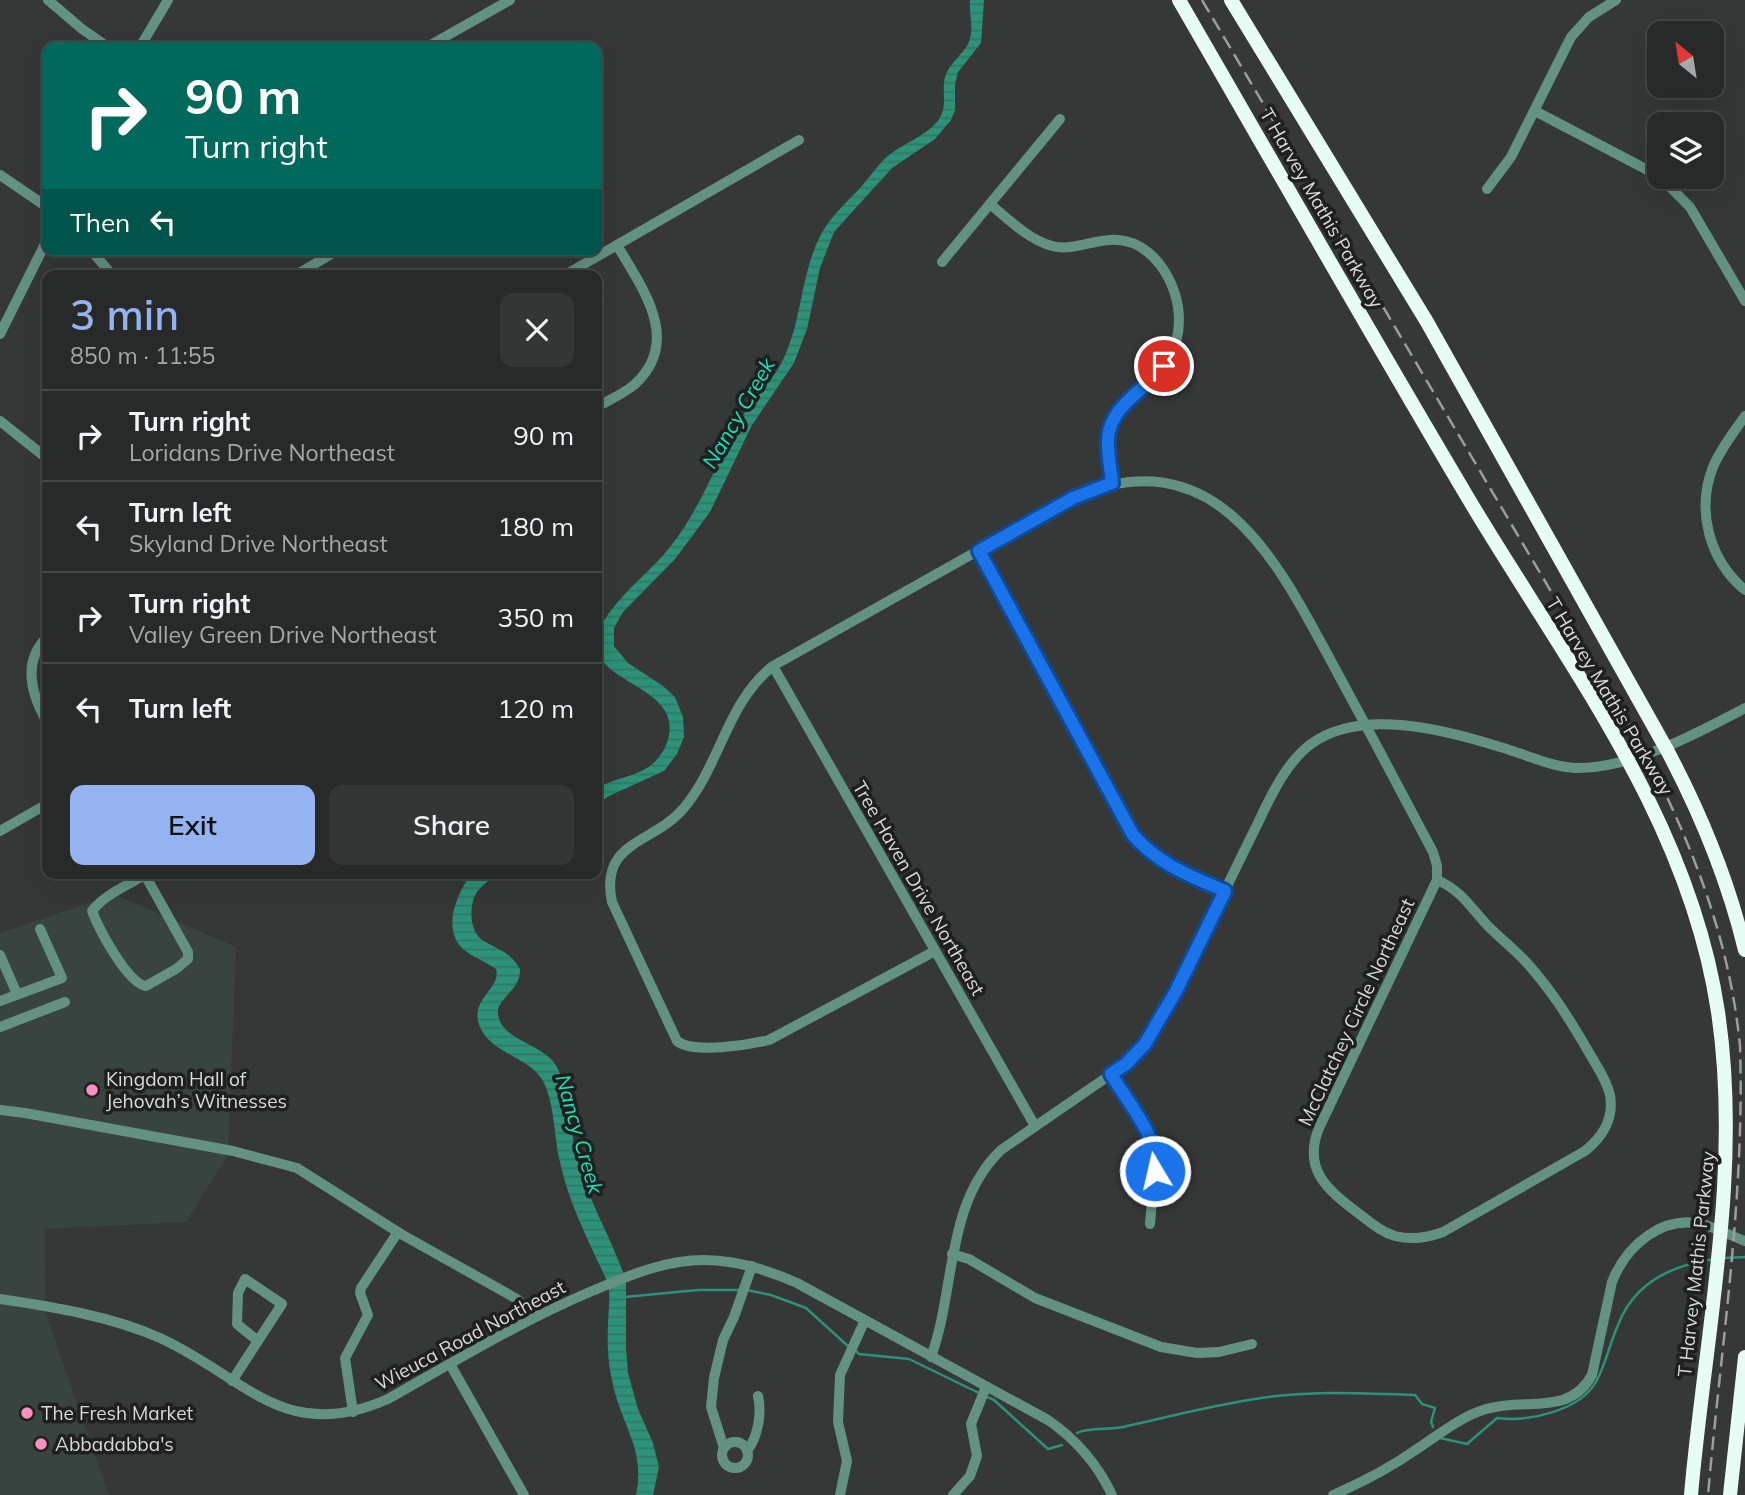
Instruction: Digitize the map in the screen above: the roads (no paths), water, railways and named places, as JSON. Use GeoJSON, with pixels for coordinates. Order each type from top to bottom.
{"type":"FeatureCollection","features":[{"type":"Feature","properties":{"kind":"highway","name":"T Harvey Mathis Parkway"},"geometry":{"type":"LineString","coordinates":[[1179,0],[1469,500],[1620,742],[1668,837],[1694,906],[1712,975],[1723,1046],[1727,1120],[1721,1231],[1691,1495]]}},
{"type":"Feature","properties":{"kind":"highway","name":"T Harvey Mathis Parkway"},"geometry":{"type":"LineString","coordinates":[[1231,0],[1427,322],[1667,750],[1687,787],[1717,857],[1745,950]]}},
{"type":"Feature","properties":{"kind":"highway"},"geometry":{"type":"LineString","coordinates":[[1730,1495],[1745,1357]]}},
{"type":"Feature","properties":{"kind":"street"},"geometry":{"type":"LineString","coordinates":[[48,0],[101,42]]}},
{"type":"Feature","properties":{"kind":"street"},"geometry":{"type":"LineString","coordinates":[[143,42],[168,0]]}},
{"type":"Feature","properties":{"kind":"street"},"geometry":{"type":"LineString","coordinates":[[436,42],[510,0]]}},
{"type":"Feature","properties":{"kind":"street"},"geometry":{"type":"LineString","coordinates":[[1487,189],[1511,157],[1571,37],[1600,4],[1616,0]]}},
{"type":"Feature","properties":{"kind":"street"},"geometry":{"type":"LineString","coordinates":[[1535,111],[1647,169]]}},
{"type":"Feature","properties":{"kind":"street"},"geometry":{"type":"LineString","coordinates":[[942,262],[1060,119]]}},
{"type":"Feature","properties":{"kind":"street"},"geometry":{"type":"LineString","coordinates":[[602,254],[799,140]]}},
{"type":"Feature","properties":{"kind":"street"},"geometry":{"type":"LineString","coordinates":[[0,175],[42,204]]}},
{"type":"Feature","properties":{"kind":"street"},"geometry":{"type":"LineString","coordinates":[[1673,189],[1690,207],[1745,301]]}},
{"type":"Feature","properties":{"kind":"street"},"geometry":{"type":"LineString","coordinates":[[990,204],[1048,245],[1077,247],[1112,240],[1134,243],[1151,255],[1168,279],[1178,309],[1177,336],[1164,366],[1124,404],[1112,421],[1108,447],[1112,483]]}},
{"type":"Feature","properties":{"kind":"street"},"geometry":{"type":"LineString","coordinates":[[602,404],[635,383],[652,360],[656,347],[656,318],[652,305],[617,245]]}},
{"type":"Feature","properties":{"kind":"street"},"geometry":{"type":"LineString","coordinates":[[0,334],[42,250]]}},
{"type":"Feature","properties":{"kind":"street"},"geometry":{"type":"LineString","coordinates":[[304,270],[328,256]]}},
{"type":"Feature","properties":{"kind":"street"},"geometry":{"type":"LineString","coordinates":[[574,270],[598,256]]}},
{"type":"Feature","properties":{"kind":"street"},"geometry":{"type":"LineString","coordinates":[[1745,416],[1714,465],[1706,491],[1705,508],[1711,541],[1718,558],[1727,572],[1745,590]]}},
{"type":"Feature","properties":{"kind":"street"},"geometry":{"type":"LineString","coordinates":[[0,421],[42,454]]}},
{"type":"Feature","properties":{"kind":"street"},"geometry":{"type":"LineString","coordinates":[[935,951],[768,1040],[724,1048],[684,1046],[677,1041],[612,902],[609,888],[611,874],[616,860],[626,848],[668,823],[685,806],[706,774],[748,690],[773,666],[1073,498],[1112,483],[1157,483],[1179,487],[1203,496],[1235,517],[1260,543],[1287,581],[1433,852],[1437,880]]}},
{"type":"Feature","properties":{"kind":"street"},"geometry":{"type":"LineString","coordinates":[[979,551],[1133,835],[1148,852],[1164,864],[1225,891]]}},
{"type":"Feature","properties":{"kind":"street"},"geometry":{"type":"LineString","coordinates":[[42,645],[33,659],[30,681],[32,692],[42,712]]}},
{"type":"Feature","properties":{"kind":"street","name":"Tree Haven Drive Northeast"},"geometry":{"type":"LineString","coordinates":[[773,666],[1035,1126]]}},
{"type":"Feature","properties":{"kind":"street"},"geometry":{"type":"LineString","coordinates":[[930,1357],[940,1328],[952,1254],[963,1216],[984,1168],[1001,1150],[1126,1064],[1145,1044],[1176,991],[1263,813],[1296,757],[1309,745],[1324,735],[1365,724],[1437,730],[1555,765],[1578,768],[1631,758],[1745,708]]}},
{"type":"Feature","properties":{"kind":"street"},"geometry":{"type":"LineString","coordinates":[[0,831],[42,807]]}},
{"type":"Feature","properties":{"kind":"street"},"geometry":{"type":"LineString","coordinates":[[139,879],[102,901],[92,911],[125,970],[136,982],[146,986],[176,970],[188,959],[188,952],[150,879]]}},
{"type":"Feature","properties":{"kind":"street","name":"McClatchey Circle Northeast"},"geometry":{"type":"LineString","coordinates":[[1437,880],[1451,886],[1463,896],[1488,926],[1551,990],[1605,1082],[1610,1095],[1611,1110],[1603,1132],[1585,1151],[1443,1232],[1427,1237],[1409,1238],[1378,1228],[1330,1192],[1317,1172],[1314,1147],[1319,1128],[1437,880]]}},
{"type":"Feature","properties":{"kind":"street"},"geometry":{"type":"LineString","coordinates":[[0,1000],[62,978],[40,929]]}},
{"type":"Feature","properties":{"kind":"street"},"geometry":{"type":"LineString","coordinates":[[0,955],[17,994]]}},
{"type":"Feature","properties":{"kind":"street"},"geometry":{"type":"LineString","coordinates":[[0,1027],[65,1002]]}},
{"type":"Feature","properties":{"kind":"street"},"geometry":{"type":"LineString","coordinates":[[1111,1074],[1150,1138],[1156,1156],[1150,1224]]}},
{"type":"Feature","properties":{"kind":"street"},"geometry":{"type":"LineString","coordinates":[[0,1110],[74,1121],[282,1163],[312,1176],[398,1232],[517,1299],[537,1316]]}},
{"type":"Feature","properties":{"kind":"street"},"geometry":{"type":"LineString","coordinates":[[1332,1495],[1390,1467],[1455,1423],[1473,1414],[1502,1405],[1561,1401],[1576,1396],[1586,1387],[1592,1376],[1612,1282],[1618,1268],[1632,1247],[1650,1234],[1681,1223],[1703,1224],[1745,1241]]}},
{"type":"Feature","properties":{"kind":"street"},"geometry":{"type":"LineString","coordinates":[[352,1412],[345,1358],[368,1315],[360,1293],[361,1288],[398,1232]]}},
{"type":"Feature","properties":{"kind":"street"},"geometry":{"type":"LineString","coordinates":[[952,1254],[969,1259],[1035,1298],[1161,1347],[1197,1353],[1219,1352],[1252,1344]]}},
{"type":"Feature","properties":{"kind":"street","name":"Wieuca Road Northeast"},"geometry":{"type":"LineString","coordinates":[[0,1299],[134,1328],[184,1350],[264,1401],[284,1409],[321,1415],[352,1412],[388,1399],[537,1316],[652,1268],[704,1260],[752,1266],[797,1283],[930,1357],[984,1392],[1064,1431],[1093,1461],[1112,1495]]}},
{"type":"Feature","properties":{"kind":"street"},"geometry":{"type":"LineString","coordinates":[[752,1266],[720,1353],[711,1407],[724,1448],[723,1460],[733,1467],[744,1463],[747,1451],[754,1443],[760,1407],[758,1396]]}},
{"type":"Feature","properties":{"kind":"street"},"geometry":{"type":"LineString","coordinates":[[232,1381],[258,1341],[282,1304],[245,1279],[238,1293],[237,1324],[258,1341]]}},
{"type":"Feature","properties":{"kind":"street"},"geometry":{"type":"LineString","coordinates":[[840,1495],[847,1461],[838,1422],[840,1375],[865,1321]]}},
{"type":"Feature","properties":{"kind":"street"},"geometry":{"type":"LineString","coordinates":[[450,1364],[524,1495]]}},
{"type":"Feature","properties":{"kind":"street"},"geometry":{"type":"LineString","coordinates":[[953,1495],[970,1476],[977,1456],[971,1424],[984,1392]]}},
{"type":"Feature","properties":{"kind":"street"},"geometry":{"type":"LineString","coordinates":[[724,1448],[735,1442],[743,1444],[747,1451]]}},
{"type":"Feature","properties":{"kind":"waterway"},"geometry":{"type":"LineString","coordinates":[[1724,1258],[1745,1257]]}},
{"type":"Feature","properties":{"kind":"waterway"},"geometry":{"type":"LineString","coordinates":[[1440,1438],[1467,1444],[1497,1418],[1538,1416],[1567,1407],[1579,1400],[1597,1380],[1625,1310],[1644,1287],[1669,1271],[1714,1259]]}},
{"type":"Feature","properties":{"kind":"waterway"},"geometry":{"type":"LineString","coordinates":[[625,1297],[698,1290],[741,1290]]}},
{"type":"Feature","properties":{"kind":"waterway"},"geometry":{"type":"LineString","coordinates":[[747,1290],[771,1295],[806,1308],[849,1347]]}},
{"type":"Feature","properties":{"kind":"waterway"},"geometry":{"type":"LineString","coordinates":[[855,1350],[859,1354],[909,1359],[979,1393]]}},
{"type":"Feature","properties":{"kind":"waterway"},"geometry":{"type":"LineString","coordinates":[[1077,1433],[1123,1427],[1255,1399],[1335,1393],[1415,1395],[1422,1404],[1435,1408],[1431,1422],[1433,1427]]}},
{"type":"Feature","properties":{"kind":"waterway"},"geometry":{"type":"LineString","coordinates":[[985,1396],[994,1400],[1048,1449],[1062,1445]]}},
{"type":"Feature","properties":{"kind":"railway"},"geometry":{"type":"LineString","coordinates":[[1202,0],[1631,727],[1670,803],[1702,881],[1726,962],[1734,1004],[1740,1046],[1741,1102],[1736,1215],[1708,1495]]}},
{"type":"Feature","properties":{"kind":"place","name":"Kingdom Hall of Jehovah’s Witnesses"},"geometry":{"type":"Point","coordinates":[92,1090]}},
{"type":"Feature","properties":{"kind":"place","name":"The Fresh Market"},"geometry":{"type":"Point","coordinates":[27,1413]}},
{"type":"Feature","properties":{"kind":"place","name":"Abbadabba's"},"geometry":{"type":"Point","coordinates":[41,1444]}},
{"type":"Feature","properties":{"kind":"water label","name":"Nancy Creek"},"geometry":{"type":"Point","coordinates":[738,413]}},
{"type":"Feature","properties":{"kind":"water label","name":"Nancy Creek"},"geometry":{"type":"Point","coordinates":[580,1134]}}]}
